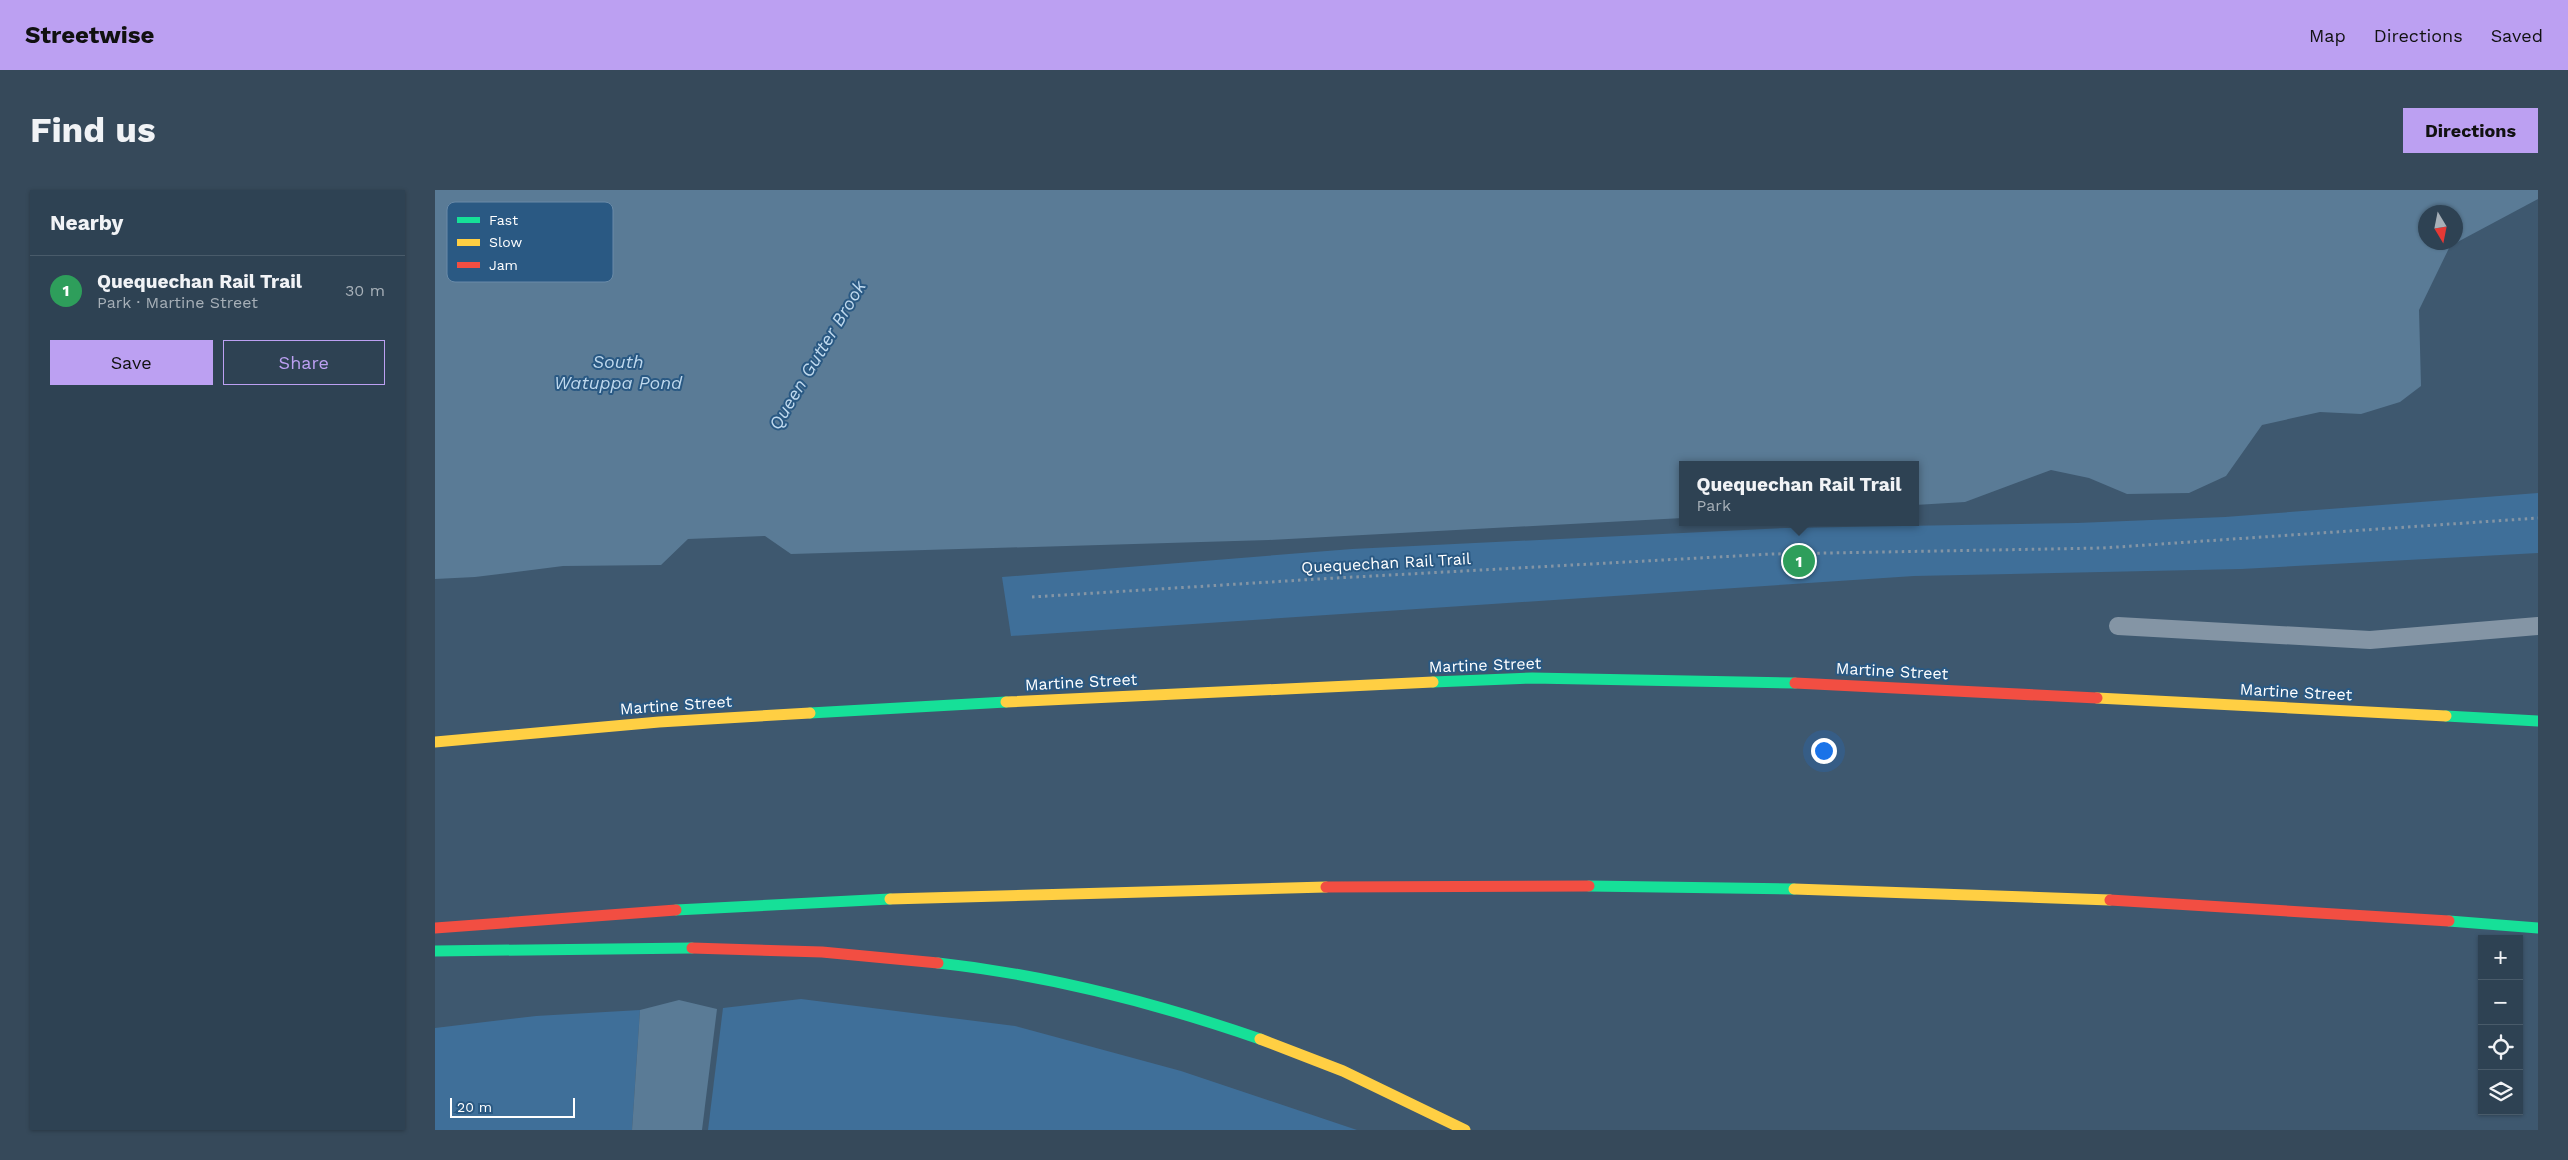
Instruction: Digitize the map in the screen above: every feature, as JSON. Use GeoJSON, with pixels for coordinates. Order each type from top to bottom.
{"type":"FeatureCollection","features":[{"type":"Feature","properties":{"kind":"main road","name":"Martine Street"},"geometry":{"type":"LineString","coordinates":[[435,742],[668,721],[1041,700],[1532,678],[1799,683],[2538,721]]}},
{"type":"Feature","properties":{"kind":"main road"},"geometry":{"type":"LineString","coordinates":[[435,928],[648,912],[1110,891],[1573,885],[2044,897],[2333,912],[2538,928]]}},
{"type":"Feature","properties":{"kind":"main road"},"geometry":{"type":"LineString","coordinates":[[435,951],[747,949],[897,958],[998,970],[1113,996],[1218,1025],[1337,1069],[1465,1130]]}},
{"type":"Feature","properties":{"kind":"lane"},"geometry":{"type":"LineString","coordinates":[[2118,626],[2370,640],[2538,626]]}},
{"type":"Feature","properties":{"kind":"path","name":"Quequechan Rail Trail"},"geometry":{"type":"LineString","coordinates":[[1032,597],[1318,578],[1771,554],[2103,548],[2538,518]]}},
{"type":"Feature","properties":{"kind":"shaded area"},"geometry":{"type":"Polygon","coordinates":[[[2538,493],[2538,553],[2241,569],[1914,576],[1011,636],[1002,577],[1352,549],[1785,528],[2077,523],[2225,517],[2538,493]]]}},
{"type":"Feature","properties":{"kind":"shaded area"},"geometry":{"type":"Polygon","coordinates":[[[801,999],[1015,1026],[1181,1071],[1357,1130],[708,1130],[723,1008],[801,999]]]}},
{"type":"Feature","properties":{"kind":"shaded area"},"geometry":{"type":"Polygon","coordinates":[[[640,1010],[632,1130],[435,1130],[435,1028],[536,1016],[640,1010]]]}},
{"type":"Feature","properties":{"kind":"water","name":"South Watuppa Pond"},"geometry":{"type":"Polygon","coordinates":[[[435,190],[2538,190],[2538,199],[2463,239],[2463,205],[2418,205],[2418,250],[2448,250],[2419,310],[2421,386],[2400,402],[2361,414],[2320,412],[2262,425],[2226,476],[2189,493],[2127,494],[2089,478],[2051,470],[1965,502],[1919,505],[1919,461],[1679,461],[1679,518],[1269,540],[791,554],[765,536],[688,539],[661,565],[563,566],[475,577],[435,579],[435,190]]]}},
{"type":"Feature","properties":{"kind":"water"},"geometry":{"type":"Polygon","coordinates":[[[679,1000],[717,1009],[702,1130],[632,1130],[640,1010],[679,1000]]]}},
{"type":"Feature","properties":{"kind":"traffic: fast"},"geometry":{"type":"LineString","coordinates":[[1433,682],[1532,678],[1795,683]]}},
{"type":"Feature","properties":{"kind":"traffic: fast"},"geometry":{"type":"LineString","coordinates":[[810,713],[1006,702]]}},
{"type":"Feature","properties":{"kind":"traffic: fast"},"geometry":{"type":"LineString","coordinates":[[2446,716],[2538,721]]}},
{"type":"Feature","properties":{"kind":"traffic: fast"},"geometry":{"type":"LineString","coordinates":[[1589,886],[1794,889]]}},
{"type":"Feature","properties":{"kind":"traffic: fast"},"geometry":{"type":"LineString","coordinates":[[676,910],[890,899]]}},
{"type":"Feature","properties":{"kind":"traffic: fast"},"geometry":{"type":"LineString","coordinates":[[2449,921],[2538,928]]}},
{"type":"Feature","properties":{"kind":"traffic: fast"},"geometry":{"type":"LineString","coordinates":[[435,951],[692,948]]}},
{"type":"Feature","properties":{"kind":"traffic: fast"},"geometry":{"type":"LineString","coordinates":[[938,963],[1020,975],[1101,992],[1141,1002],[1260,1039]]}},
{"type":"Feature","properties":{"kind":"traffic: slow"},"geometry":{"type":"LineString","coordinates":[[1006,702],[1433,682]]}},
{"type":"Feature","properties":{"kind":"traffic: slow"},"geometry":{"type":"LineString","coordinates":[[2097,698],[2446,716]]}},
{"type":"Feature","properties":{"kind":"traffic: slow"},"geometry":{"type":"LineString","coordinates":[[435,742],[659,722],[810,713]]}},
{"type":"Feature","properties":{"kind":"traffic: slow"},"geometry":{"type":"LineString","coordinates":[[890,899],[1326,887]]}},
{"type":"Feature","properties":{"kind":"traffic: slow"},"geometry":{"type":"LineString","coordinates":[[1794,889],[2110,900]]}},
{"type":"Feature","properties":{"kind":"traffic: slow"},"geometry":{"type":"LineString","coordinates":[[1260,1039],[1343,1071],[1465,1130]]}},
{"type":"Feature","properties":{"kind":"traffic: jam"},"geometry":{"type":"LineString","coordinates":[[1795,683],[2097,698]]}},
{"type":"Feature","properties":{"kind":"traffic: jam"},"geometry":{"type":"LineString","coordinates":[[1326,887],[1589,886]]}},
{"type":"Feature","properties":{"kind":"traffic: jam"},"geometry":{"type":"LineString","coordinates":[[2110,900],[2449,921]]}},
{"type":"Feature","properties":{"kind":"traffic: jam"},"geometry":{"type":"LineString","coordinates":[[435,928],[676,910]]}},
{"type":"Feature","properties":{"kind":"traffic: jam"},"geometry":{"type":"LineString","coordinates":[[692,948],[822,952],[938,963]]}},
{"type":"Feature","properties":{"kind":"place","name":"Quequechan Rail Trail"},"geometry":{"type":"Point","coordinates":[1799,561]}},
{"type":"Feature","properties":{"kind":"water label","name":"Queen Gutter Brook"},"geometry":{"type":"Point","coordinates":[817,355]}}]}
